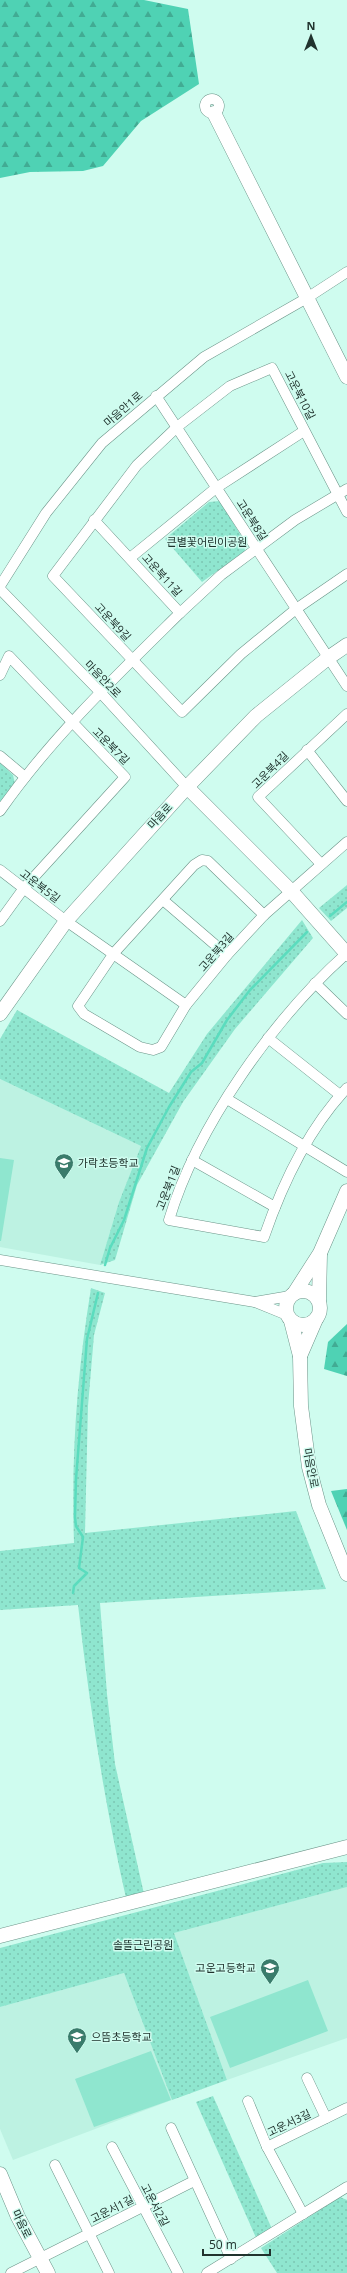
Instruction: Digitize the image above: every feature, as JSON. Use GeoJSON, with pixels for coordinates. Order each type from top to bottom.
{"type":"FeatureCollection","features":[{"type":"Feature","properties":{"kind":"street"},"geometry":{"type":"LineString","coordinates":[[214,112],[347,378]]}},
{"type":"Feature","properties":{"kind":"street","name":"마음안1로"},"geometry":{"type":"LineString","coordinates":[[0,586],[46,513],[102,443],[204,357],[307,298],[347,272]]}},
{"type":"Feature","properties":{"kind":"street","name":"고운북10길"},"geometry":{"type":"LineString","coordinates":[[177,427],[230,386],[272,368],[347,512]]}},
{"type":"Feature","properties":{"kind":"street","name":"고운북8길"},"geometry":{"type":"LineString","coordinates":[[156,396],[347,686]]}},
{"type":"Feature","properties":{"kind":"street","name":"고운북9길"},"geometry":{"type":"LineString","coordinates":[[177,427],[137,465],[53,576],[182,712],[241,654],[296,609]]}},
{"type":"Feature","properties":{"kind":"street","name":"고운북11길"},"geometry":{"type":"LineString","coordinates":[[304,431],[216,488],[130,558],[180,613],[221,575],[295,520],[347,489]]}},
{"type":"Feature","properties":{"kind":"street"},"geometry":{"type":"LineString","coordinates":[[94,520],[130,558]]}},
{"type":"Feature","properties":{"kind":"street"},"geometry":{"type":"LineString","coordinates":[[296,609],[347,574]]}},
{"type":"Feature","properties":{"kind":"street","name":"마음안2로"},"geometry":{"type":"LineString","coordinates":[[0,589],[101,692],[187,787]]}},
{"type":"Feature","properties":{"kind":"street"},"geometry":{"type":"LineString","coordinates":[[0,811],[25,777],[101,692],[180,613]]}},
{"type":"Feature","properties":{"kind":"street","name":"마음로"},"geometry":{"type":"LineString","coordinates":[[0,1014],[66,921],[187,787],[256,716],[328,658],[347,645]]}},
{"type":"Feature","properties":{"kind":"street","name":"고운북7길"},"geometry":{"type":"LineString","coordinates":[[0,675],[9,656],[72,724],[125,777],[24,888]]}},
{"type":"Feature","properties":{"kind":"street","name":"고운북4길"},"geometry":{"type":"LineString","coordinates":[[321,864],[258,797],[347,714]]}},
{"type":"Feature","properties":{"kind":"street"},"geometry":{"type":"LineString","coordinates":[[307,750],[347,801]]}},
{"type":"Feature","properties":{"kind":"street"},"geometry":{"type":"LineString","coordinates":[[0,756],[25,777]]}},
{"type":"Feature","properties":{"kind":"street"},"geometry":{"type":"LineString","coordinates":[[187,787],[292,892],[347,954]]}},
{"type":"Feature","properties":{"kind":"street"},"geometry":{"type":"LineString","coordinates":[[264,915],[292,892],[321,864],[347,842]]}},
{"type":"Feature","properties":{"kind":"street","name":"고운북3길"},"geometry":{"type":"LineString","coordinates":[[202,860],[208,861],[264,915],[227,955],[186,1005],[161,1048],[153,1050],[140,1047],[84,1014],[78,1006],[114,953],[194,865],[202,860]]}},
{"type":"Feature","properties":{"kind":"street","name":"고운북5길"},"geometry":{"type":"LineString","coordinates":[[0,870],[66,921],[114,953],[186,1005]]}},
{"type":"Feature","properties":{"kind":"street"},"geometry":{"type":"LineString","coordinates":[[0,921],[24,888]]}},
{"type":"Feature","properties":{"kind":"street"},"geometry":{"type":"LineString","coordinates":[[163,900],[227,955]]}},
{"type":"Feature","properties":{"kind":"street","name":"고운북1길"},"geometry":{"type":"LineString","coordinates":[[344,1091],[305,1146],[275,1207],[264,1237],[168,1220],[177,1193],[192,1160],[227,1099],[268,1038],[315,983],[347,954]]}},
{"type":"Feature","properties":{"kind":"street"},"geometry":{"type":"LineString","coordinates":[[315,983],[347,1014]]}},
{"type":"Feature","properties":{"kind":"street"},"geometry":{"type":"LineString","coordinates":[[268,1038],[344,1091]]}},
{"type":"Feature","properties":{"kind":"street"},"geometry":{"type":"LineString","coordinates":[[227,1099],[347,1172]]}},
{"type":"Feature","properties":{"kind":"street"},"geometry":{"type":"LineString","coordinates":[[192,1160],[275,1207]]}},
{"type":"Feature","properties":{"kind":"street"},"geometry":{"type":"LineString","coordinates":[[300,1356],[286,1305],[320,1253],[347,1191]]}},
{"type":"Feature","properties":{"kind":"street"},"geometry":{"type":"LineString","coordinates":[[300,1356],[320,1310],[320,1253]]}},
{"type":"Feature","properties":{"kind":"street"},"geometry":{"type":"LineString","coordinates":[[0,1260],[255,1302],[301,1325],[312,1323],[316,1319]]}},
{"type":"Feature","properties":{"kind":"street"},"geometry":{"type":"LineString","coordinates":[[255,1302],[306,1291],[311,1292],[319,1300]]}},
{"type":"Feature","properties":{"kind":"street","name":"마음안로"},"geometry":{"type":"LineString","coordinates":[[300,1356],[301,1406],[309,1467],[319,1505],[347,1574]]}},
{"type":"Feature","properties":{"kind":"street"},"geometry":{"type":"LineString","coordinates":[[0,1936],[347,1847]]}},
{"type":"Feature","properties":{"kind":"street"},"geometry":{"type":"LineString","coordinates":[[307,2078],[326,2118]]}},
{"type":"Feature","properties":{"kind":"street"},"geometry":{"type":"LineString","coordinates":[[248,2101],[267,2147]]}},
{"type":"Feature","properties":{"kind":"street","name":"고운서3길"},"geometry":{"type":"LineString","coordinates":[[303,2214],[267,2147],[347,2108]]}},
{"type":"Feature","properties":{"kind":"street"},"geometry":{"type":"LineString","coordinates":[[171,2128],[194,2182],[231,2259]]}},
{"type":"Feature","properties":{"kind":"street","name":"고운서2길"},"geometry":{"type":"LineString","coordinates":[[112,2147],[178,2273]]}},
{"type":"Feature","properties":{"kind":"street"},"geometry":{"type":"LineString","coordinates":[[55,2165],[109,2273]]}},
{"type":"Feature","properties":{"kind":"street","name":"마음로"},"geometry":{"type":"LineString","coordinates":[[0,2174],[18,2217],[48,2273]]}},
{"type":"Feature","properties":{"kind":"street","name":"고운서1길"},"geometry":{"type":"LineString","coordinates":[[11,2273],[194,2182]]}},
{"type":"Feature","properties":{"kind":"street"},"geometry":{"type":"LineString","coordinates":[[207,2273],[347,2188]]}},
{"type":"Feature","properties":{"kind":"shaded area","name":"가락초등학교"},"geometry":{"type":"Polygon","coordinates":[[[0,1079],[141,1146],[119,1202],[100,1265],[0,1247],[0,1079]]]}},
{"type":"Feature","properties":{"kind":"shaded area","name":"고운고등학교"},"geometry":{"type":"Polygon","coordinates":[[[347,1887],[347,2038],[227,2080],[174,1933],[347,1887]]]}},
{"type":"Feature","properties":{"kind":"shaded area","name":"으뜸초등학교"},"geometry":{"type":"Polygon","coordinates":[[[124,1973],[172,2100],[13,2160],[0,2129],[0,2007],[124,1973]]]}},
{"type":"Feature","properties":{"kind":"green space"},"geometry":{"type":"Polygon","coordinates":[[[0,0],[144,0],[188,9],[199,84],[141,121],[103,166],[83,171],[30,172],[0,178],[0,0]]]}},
{"type":"Feature","properties":{"kind":"green space","name":"큰별꽃어린이공원"},"geometry":{"type":"Polygon","coordinates":[[[220,501],[243,539],[245,551],[202,582],[165,539],[209,502],[220,501]]]}},
{"type":"Feature","properties":{"kind":"green space"},"geometry":{"type":"Polygon","coordinates":[[[0,763],[13,775],[15,784],[0,804],[0,763]]]}},
{"type":"Feature","properties":{"kind":"green space"},"geometry":{"type":"Polygon","coordinates":[[[347,885],[347,908],[331,921],[319,908],[347,885]]]}},
{"type":"Feature","properties":{"kind":"green space"},"geometry":{"type":"Polygon","coordinates":[[[302,920],[313,938],[235,1029],[183,1102],[137,1185],[115,1260],[100,1265],[119,1202],[141,1146],[0,1079],[0,1039],[17,1010],[169,1093],[207,1034],[302,920]]]}},
{"type":"Feature","properties":{"kind":"green space"},"geometry":{"type":"Polygon","coordinates":[[[0,1158],[14,1160],[1,1241],[0,1241],[0,1158]]]}},
{"type":"Feature","properties":{"kind":"green space"},"geometry":{"type":"Polygon","coordinates":[[[91,1288],[105,1293],[94,1335],[88,1406],[85,1533],[296,1511],[326,1589],[100,1603],[107,1694],[115,1764],[144,1894],[126,1898],[98,1752],[78,1605],[0,1610],[0,1551],[74,1543],[73,1478],[76,1415],[82,1352],[91,1288]]]}},
{"type":"Feature","properties":{"kind":"green space"},"geometry":{"type":"Polygon","coordinates":[[[347,1324],[347,1376],[324,1369],[328,1342],[347,1324]]]}},
{"type":"Feature","properties":{"kind":"green space"},"geometry":{"type":"Polygon","coordinates":[[[347,1489],[347,1530],[331,1491],[347,1489]]]}},
{"type":"Feature","properties":{"kind":"green space","name":"솔뜰근린공원"},"geometry":{"type":"Polygon","coordinates":[[[347,1862],[347,1887],[174,1933],[227,2080],[172,2100],[124,1973],[0,2007],[0,1948],[323,1863],[347,1862]]]}},
{"type":"Feature","properties":{"kind":"green space"},"geometry":{"type":"Polygon","coordinates":[[[308,1980],[328,2031],[230,2068],[210,2017],[308,1980]]]}},
{"type":"Feature","properties":{"kind":"green space"},"geometry":{"type":"Polygon","coordinates":[[[151,2051],[171,2100],[94,2127],[75,2079],[151,2051]]]}},
{"type":"Feature","properties":{"kind":"green space"},"geometry":{"type":"Polygon","coordinates":[[[213,2096],[272,2229],[257,2240],[196,2102],[213,2096]]]}},
{"type":"Feature","properties":{"kind":"green space"},"geometry":{"type":"Polygon","coordinates":[[[340,2197],[347,2200],[347,2273],[277,2273],[261,2248],[340,2197]]]}},
{"type":"Feature","properties":{"kind":"waterway"},"geometry":{"type":"LineString","coordinates":[[330,916],[347,902]]}},
{"type":"Feature","properties":{"kind":"waterway"},"geometry":{"type":"LineString","coordinates":[[105,1265],[110,1248],[124,1220],[147,1148],[169,1107],[191,1072],[202,1063],[227,1020],[250,990],[307,932]]}},
{"type":"Feature","properties":{"kind":"waterway"},"geometry":{"type":"LineString","coordinates":[[73,1593],[74,1586],[87,1573],[79,1568],[83,1537],[76,1526],[76,1479],[87,1339],[98,1293]]}},
{"type":"Feature","properties":{"kind":"place","name":"가락초등학교"},"geometry":{"type":"Point","coordinates":[64,1180]}},
{"type":"Feature","properties":{"kind":"place","name":"고운고등학교"},"geometry":{"type":"Point","coordinates":[270,1985]}},
{"type":"Feature","properties":{"kind":"place","name":"으뜸초등학교"},"geometry":{"type":"Point","coordinates":[77,2054]}}]}
